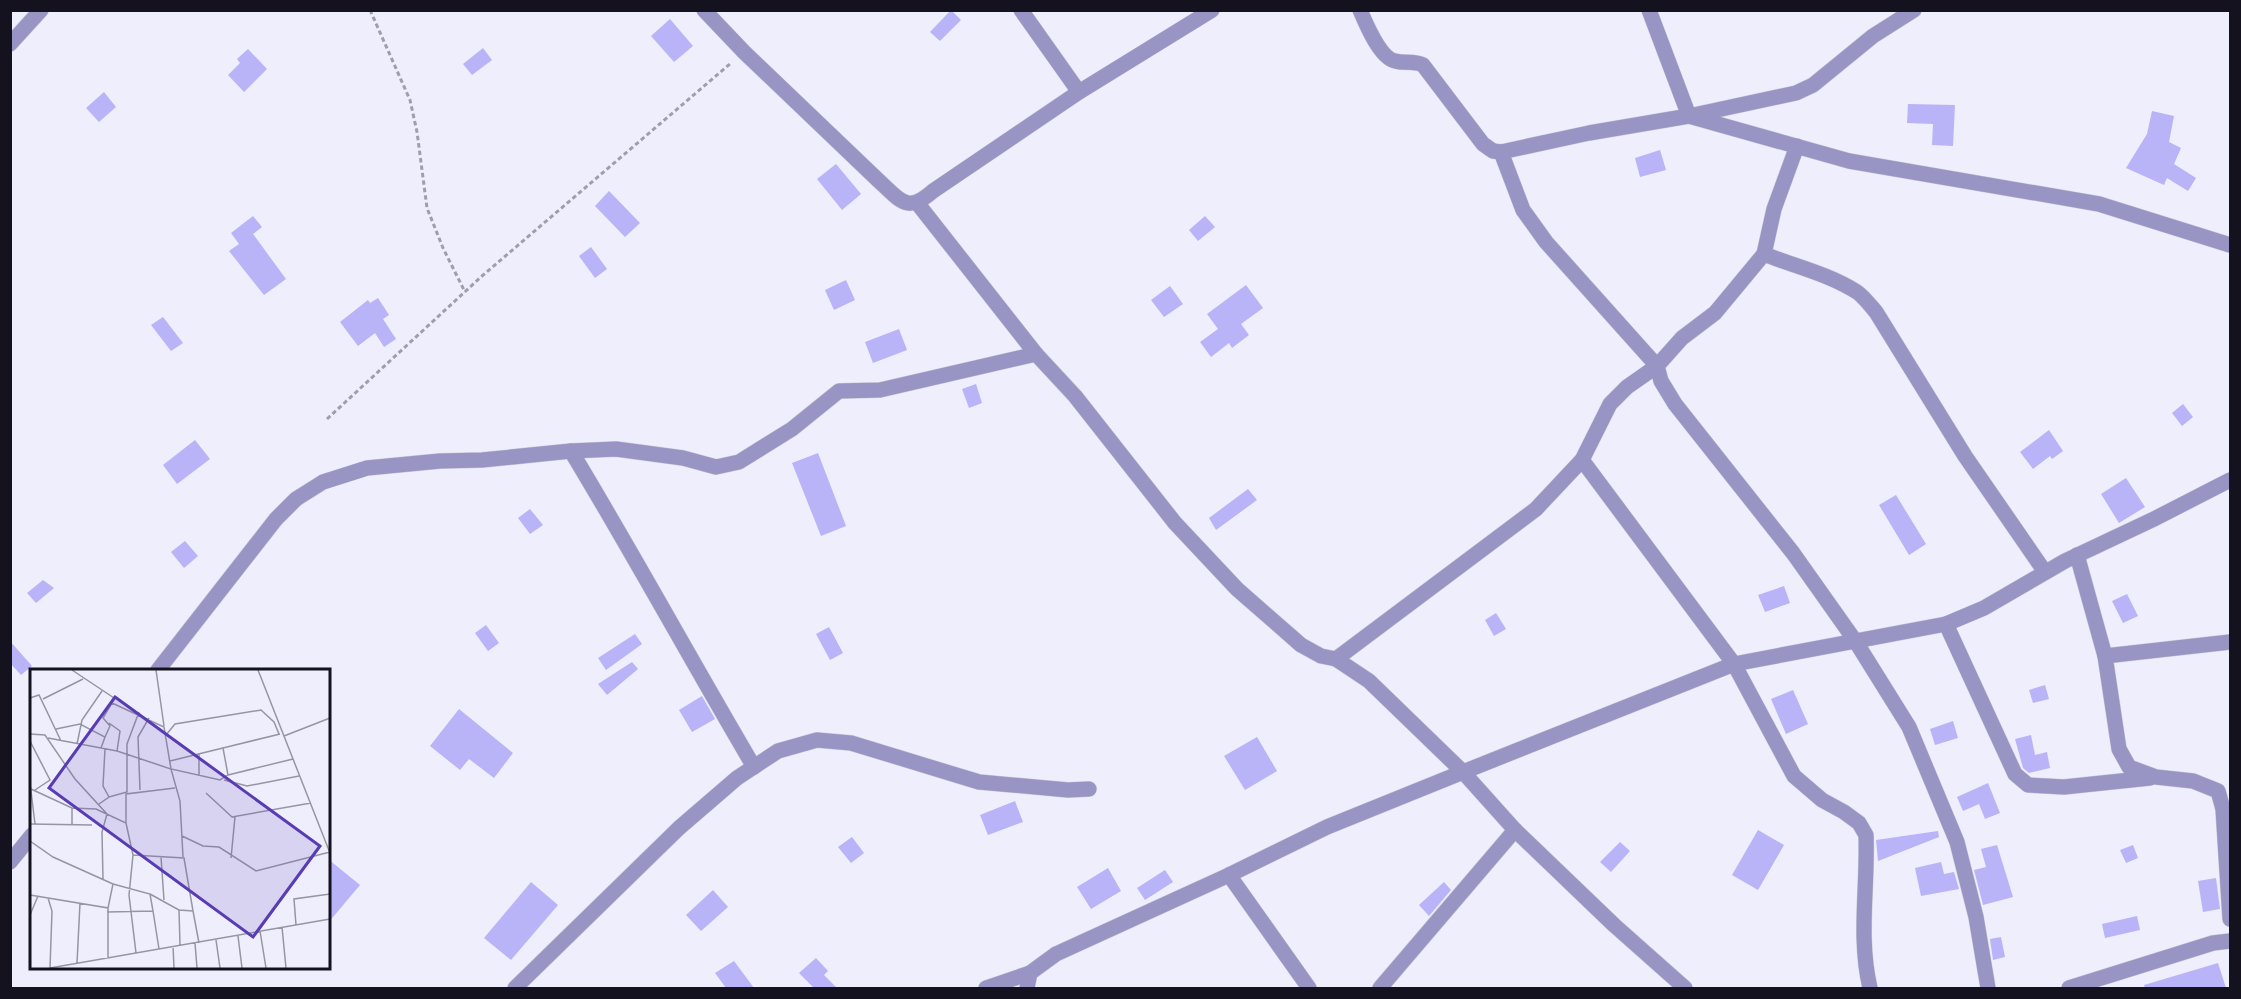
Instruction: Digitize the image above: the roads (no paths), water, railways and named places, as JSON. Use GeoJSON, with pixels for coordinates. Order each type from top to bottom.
{"type":"FeatureCollection","features":[{"type":"Feature","properties":{"kind":"street"},"geometry":{"type":"LineString","coordinates":[[10,44],[41,10]]}},
{"type":"Feature","properties":{"kind":"street"},"geometry":{"type":"LineString","coordinates":[[704,10],[744,52],[889,190],[911,204],[918,204],[933,191],[1080,92],[1212,10]]}},
{"type":"Feature","properties":{"kind":"street"},"geometry":{"type":"LineString","coordinates":[[1021,10],[1080,92]]}},
{"type":"Feature","properties":{"kind":"street"},"geometry":{"type":"LineString","coordinates":[[1360,10],[1383,54],[1391,61],[1416,61],[1423,65],[1483,144],[1493,151],[1501,152],[1796,93],[1828,74],[1873,36],[1914,10]]}},
{"type":"Feature","properties":{"kind":"street"},"geometry":{"type":"LineString","coordinates":[[1649,10],[1689,116]]}},
{"type":"Feature","properties":{"kind":"street"},"geometry":{"type":"LineString","coordinates":[[1689,116],[1850,161],[2099,204],[2230,245]]}},
{"type":"Feature","properties":{"kind":"street"},"geometry":{"type":"LineString","coordinates":[[1336,659],[1536,509],[1582,460],[1610,404],[1627,387],[1657,366],[1682,338],[1715,313],[1764,254],[1774,209],[1797,146]]}},
{"type":"Feature","properties":{"kind":"street"},"geometry":{"type":"LineString","coordinates":[[1501,152],[1523,210],[1568,268],[1657,366],[1661,381],[1675,404],[1793,553],[1856,642],[1909,727],[1958,842],[1976,917],[1988,988]]}},
{"type":"Feature","properties":{"kind":"street"},"geometry":{"type":"LineString","coordinates":[[918,204],[1036,354],[1075,396],[1175,523],[1237,589],[1301,645],[1321,656],[1336,659],[1369,681],[1463,772],[1515,830],[1681,986]]}},
{"type":"Feature","properties":{"kind":"street"},"geometry":{"type":"LineString","coordinates":[[1764,254],[1830,279],[1857,292],[1867,301],[1965,456],[2045,572]]}},
{"type":"Feature","properties":{"kind":"street"},"geometry":{"type":"LineString","coordinates":[[159,669],[276,519],[296,499],[323,482],[367,468],[616,449],[683,458],[716,467],[739,462],[792,429],[839,391],[880,390],[1036,354]]}},
{"type":"Feature","properties":{"kind":"street"},"geometry":{"type":"LineString","coordinates":[[571,451],[754,767]]}},
{"type":"Feature","properties":{"kind":"street"},"geometry":{"type":"LineString","coordinates":[[1582,460],[1734,664],[1794,776],[1822,800],[1858,823],[1866,835],[1863,924],[1865,966],[1870,988]]}},
{"type":"Feature","properties":{"kind":"street"},"geometry":{"type":"LineString","coordinates":[[986,988],[1028,981],[1056,954],[1229,875],[1327,827],[1734,664],[1798,650],[1856,642],[1946,624],[1984,608],[2077,555],[2230,480]]}},
{"type":"Feature","properties":{"kind":"street"},"geometry":{"type":"LineString","coordinates":[[2077,555],[2105,656],[2119,749],[2129,767],[2156,777]]}},
{"type":"Feature","properties":{"kind":"street"},"geometry":{"type":"LineString","coordinates":[[1946,624],[2014,774],[2028,785],[2064,787],[2156,777],[2193,781],[2218,790],[2223,809],[2230,919]]}},
{"type":"Feature","properties":{"kind":"street"},"geometry":{"type":"LineString","coordinates":[[2105,656],[2230,642]]}},
{"type":"Feature","properties":{"kind":"street"},"geometry":{"type":"LineString","coordinates":[[515,988],[679,828],[737,778],[778,752],[817,740],[851,743],[979,782],[1068,790],[1089,789]]}},
{"type":"Feature","properties":{"kind":"street"},"geometry":{"type":"LineString","coordinates":[[1380,988],[1515,830]]}},
{"type":"Feature","properties":{"kind":"street"},"geometry":{"type":"LineString","coordinates":[[10,862],[30,837]]}},
{"type":"Feature","properties":{"kind":"street"},"geometry":{"type":"LineString","coordinates":[[1229,875],[1309,988]]}},
{"type":"Feature","properties":{"kind":"street"},"geometry":{"type":"LineString","coordinates":[[2069,988],[2213,943],[2230,941]]}}]}
